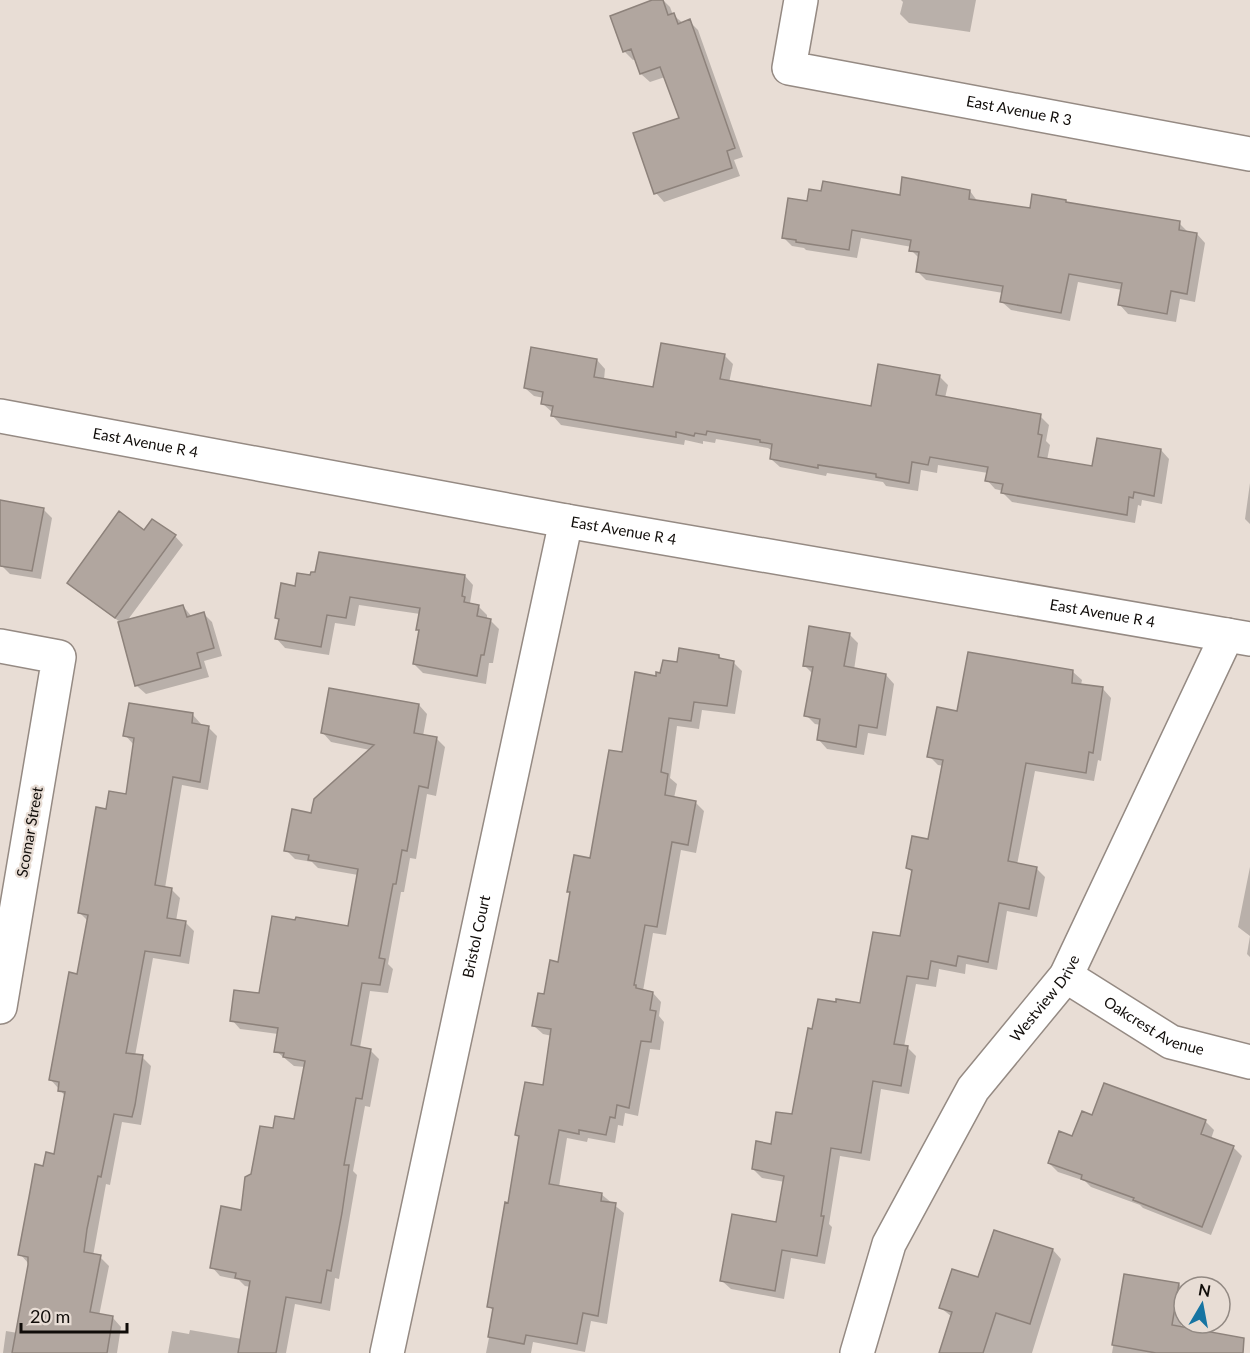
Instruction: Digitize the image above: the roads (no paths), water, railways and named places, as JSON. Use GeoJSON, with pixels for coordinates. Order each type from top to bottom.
{"type":"FeatureCollection","features":[{"type":"Feature","properties":{"kind":"street","name":"East Avenue R 3"},"geometry":{"type":"LineString","coordinates":[[801,0],[789,68],[1250,154]]}},
{"type":"Feature","properties":{"kind":"street","name":"East Avenue R 4"},"geometry":{"type":"LineString","coordinates":[[0,416],[566,521],[1238,637]]}},
{"type":"Feature","properties":{"kind":"street","name":"Bristol Court"},"geometry":{"type":"LineString","coordinates":[[387,1353],[566,521]]}},
{"type":"Feature","properties":{"kind":"street","name":"Westview Drive"},"geometry":{"type":"LineString","coordinates":[[857,1353],[889,1244],[973,1089],[1066,976],[1238,637]]}},
{"type":"Feature","properties":{"kind":"street","name":"Scomar Street"},"geometry":{"type":"LineString","coordinates":[[0,646],[59,657],[0,1007]]}},
{"type":"Feature","properties":{"kind":"street","name":"Oakcrest Avenue"},"geometry":{"type":"LineString","coordinates":[[1066,976],[1171,1042],[1250,1062]]}}]}
